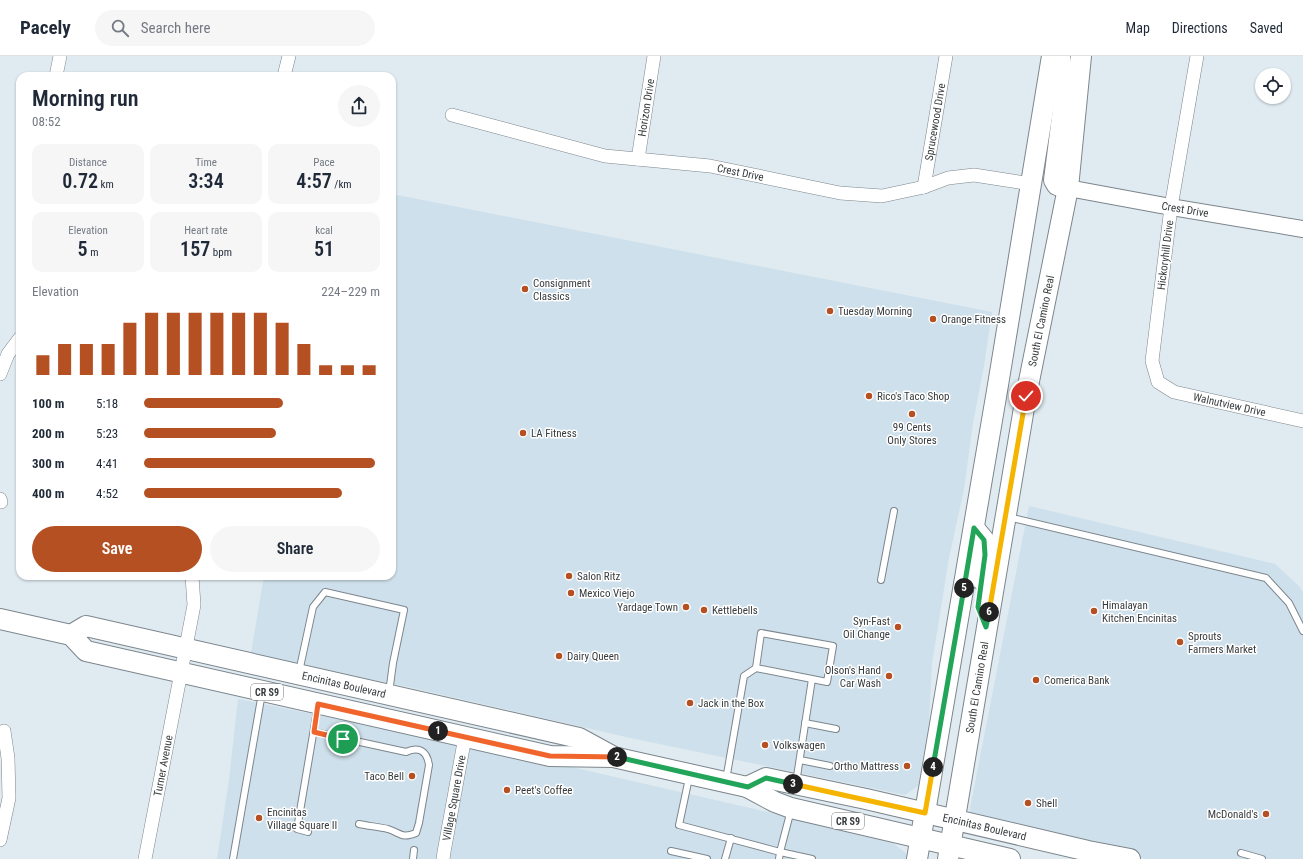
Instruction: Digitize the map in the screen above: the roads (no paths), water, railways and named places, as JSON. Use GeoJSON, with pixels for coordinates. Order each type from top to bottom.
{"type":"FeatureCollection","features":[{"type":"Feature","properties":{"kind":"main road"},"geometry":{"type":"LineString","coordinates":[[917,859],[974,528],[1052,56]]}},
{"type":"Feature","properties":{"kind":"main road"},"geometry":{"type":"LineString","coordinates":[[1060,56],[1065,94],[1054,180],[1057,185],[1068,188]]}},
{"type":"Feature","properties":{"kind":"main road","name":"South El Camino Real"},"geometry":{"type":"LineString","coordinates":[[949,852],[1026,396],[1068,188],[1081,56]]}},
{"type":"Feature","properties":{"kind":"main road"},"geometry":{"type":"LineString","coordinates":[[974,528],[984,540],[985,555],[978,607],[986,627]]}},
{"type":"Feature","properties":{"kind":"main road"},"geometry":{"type":"LineString","coordinates":[[0,619],[71,635]]}},
{"type":"Feature","properties":{"kind":"main road","name":"Encinitas Boulevard"},"geometry":{"type":"LineString","coordinates":[[614,756],[579,738],[86,626],[71,635],[86,651],[550,756],[614,756],[748,787],[775,802],[791,808],[921,838],[949,852],[1010,859]]}},
{"type":"Feature","properties":{"kind":"main road","name":"Encinitas Boulevard"},"geometry":{"type":"LineString","coordinates":[[748,787],[766,778],[1088,851],[1130,859]]}},
{"type":"Feature","properties":{"kind":"street"},"geometry":{"type":"LineString","coordinates":[[57,72],[60,56]]}},
{"type":"Feature","properties":{"kind":"street","name":"Horizon Drive"},"geometry":{"type":"LineString","coordinates":[[638,159],[654,56]]}},
{"type":"Feature","properties":{"kind":"street","name":"Sprucewood Drive"},"geometry":{"type":"LineString","coordinates":[[924,187],[946,56]]}},
{"type":"Feature","properties":{"kind":"street","name":"Hickoryhill Drive"},"geometry":{"type":"LineString","coordinates":[[1158,382],[1152,360],[1171,207],[1197,56]]}},
{"type":"Feature","properties":{"kind":"street"},"geometry":{"type":"LineString","coordinates":[[284,72],[286,57]]}},
{"type":"Feature","properties":{"kind":"street","name":"Crest Drive"},"geometry":{"type":"LineString","coordinates":[[452,115],[605,156],[710,166],[840,193],[882,196],[924,187],[948,178],[974,175],[1031,184]]}},
{"type":"Feature","properties":{"kind":"street","name":"Crest Drive"},"geometry":{"type":"LineString","coordinates":[[1068,188],[1303,229]]}},
{"type":"Feature","properties":{"kind":"street"},"geometry":{"type":"LineString","coordinates":[[0,374],[8,354],[16,343]]}},
{"type":"Feature","properties":{"kind":"street","name":"Walnutview Drive"},"geometry":{"type":"LineString","coordinates":[[1158,382],[1174,392],[1303,421]]}},
{"type":"Feature","properties":{"kind":"street","name":"Turner Avenue"},"geometry":{"type":"LineString","coordinates":[[145,859],[194,605],[192,580]]}},
{"type":"Feature","properties":{"kind":"street"},"geometry":{"type":"LineString","coordinates":[[0,840],[9,798],[8,758],[4,731]]}},
{"type":"Feature","properties":{"kind":"street","name":"Village Square Drive"},"geometry":{"type":"LineString","coordinates":[[443,859],[465,737]]}},
{"type":"Feature","properties":{"kind":"lane"},"geometry":{"type":"LineString","coordinates":[[881,580],[894,511]]}},
{"type":"Feature","properties":{"kind":"lane"},"geometry":{"type":"LineString","coordinates":[[1005,516],[1266,578],[1289,603],[1303,631]]}},
{"type":"Feature","properties":{"kind":"lane"},"geometry":{"type":"LineString","coordinates":[[299,674],[313,607],[325,592],[404,610],[393,663],[389,694]]}},
{"type":"Feature","properties":{"kind":"lane"},"geometry":{"type":"LineString","coordinates":[[726,782],[744,676],[756,668],[827,682],[832,646],[761,633],[756,668]]}},
{"type":"Feature","properties":{"kind":"lane"},"geometry":{"type":"LineString","coordinates":[[796,784],[812,679]]}},
{"type":"Feature","properties":{"kind":"lane"},"geometry":{"type":"LineString","coordinates":[[233,859],[262,691]]}},
{"type":"Feature","properties":{"kind":"lane"},"geometry":{"type":"LineString","coordinates":[[308,832],[297,829],[318,704]]}},
{"type":"Feature","properties":{"kind":"lane"},"geometry":{"type":"LineString","coordinates":[[806,723],[836,729]]}},
{"type":"Feature","properties":{"kind":"lane"},"geometry":{"type":"LineString","coordinates":[[314,732],[406,752],[414,749],[419,750],[425,753],[428,757],[429,765],[420,823],[416,833],[408,836],[398,834],[391,830],[359,824]]}},
{"type":"Feature","properties":{"kind":"lane"},"geometry":{"type":"LineString","coordinates":[[800,760],[830,766]]}},
{"type":"Feature","properties":{"kind":"lane"},"geometry":{"type":"LineString","coordinates":[[690,774],[679,825],[812,859]]}},
{"type":"Feature","properties":{"kind":"lane"},"geometry":{"type":"LineString","coordinates":[[779,859],[791,808]]}},
{"type":"Feature","properties":{"kind":"lane"},"geometry":{"type":"LineString","coordinates":[[725,859],[731,838]]}},
{"type":"Feature","properties":{"kind":"lane"},"geometry":{"type":"LineString","coordinates":[[413,859],[414,850]]}},
{"type":"Feature","properties":{"kind":"lane"},"geometry":{"type":"LineString","coordinates":[[671,851],[707,859]]}},
{"type":"Feature","properties":{"kind":"lane"},"geometry":{"type":"LineString","coordinates":[[1241,853],[1262,859]]}},
{"type":"Feature","properties":{"kind":"place","name":"Consignment Classics"},"geometry":{"type":"Point","coordinates":[525,289]}},
{"type":"Feature","properties":{"kind":"place","name":"Tuesday Morning"},"geometry":{"type":"Point","coordinates":[830,311]}},
{"type":"Feature","properties":{"kind":"place","name":"Orange Fitness"},"geometry":{"type":"Point","coordinates":[933,319]}},
{"type":"Feature","properties":{"kind":"place","name":"Rico's Taco Shop"},"geometry":{"type":"Point","coordinates":[869,396]}},
{"type":"Feature","properties":{"kind":"place","name":"99 Cents Only Stores"},"geometry":{"type":"Point","coordinates":[912,414]}},
{"type":"Feature","properties":{"kind":"place","name":"LA Fitness"},"geometry":{"type":"Point","coordinates":[523,433]}},
{"type":"Feature","properties":{"kind":"place","name":"Salon Ritz"},"geometry":{"type":"Point","coordinates":[569,576]}},
{"type":"Feature","properties":{"kind":"place","name":"Mexico Viejo"},"geometry":{"type":"Point","coordinates":[571,593]}},
{"type":"Feature","properties":{"kind":"place","name":"Yardage Town"},"geometry":{"type":"Point","coordinates":[686,607]}},
{"type":"Feature","properties":{"kind":"place","name":"Kettlebells"},"geometry":{"type":"Point","coordinates":[704,610]}},
{"type":"Feature","properties":{"kind":"place","name":"Himalayan Kitchen Encinitas"},"geometry":{"type":"Point","coordinates":[1094,611]}},
{"type":"Feature","properties":{"kind":"place","name":"Syn-Fast Oil Change"},"geometry":{"type":"Point","coordinates":[898,627]}},
{"type":"Feature","properties":{"kind":"place","name":"Sprouts Farmers Market"},"geometry":{"type":"Point","coordinates":[1180,642]}},
{"type":"Feature","properties":{"kind":"place","name":"Dairy Queen"},"geometry":{"type":"Point","coordinates":[559,656]}},
{"type":"Feature","properties":{"kind":"place","name":"Olson's Hand Car Wash"},"geometry":{"type":"Point","coordinates":[889,676]}},
{"type":"Feature","properties":{"kind":"place","name":"Comerica Bank"},"geometry":{"type":"Point","coordinates":[1036,680]}},
{"type":"Feature","properties":{"kind":"place","name":"Jack in the Box"},"geometry":{"type":"Point","coordinates":[690,703]}},
{"type":"Feature","properties":{"kind":"place","name":"Volkswagen"},"geometry":{"type":"Point","coordinates":[765,745]}},
{"type":"Feature","properties":{"kind":"place","name":"Ortho Mattress"},"geometry":{"type":"Point","coordinates":[907,766]}},
{"type":"Feature","properties":{"kind":"place","name":"Taco Bell"},"geometry":{"type":"Point","coordinates":[412,776]}},
{"type":"Feature","properties":{"kind":"place","name":"Peet's Coffee"},"geometry":{"type":"Point","coordinates":[507,790]}},
{"type":"Feature","properties":{"kind":"place","name":"Shell"},"geometry":{"type":"Point","coordinates":[1028,803]}},
{"type":"Feature","properties":{"kind":"place","name":"McDonald's"},"geometry":{"type":"Point","coordinates":[1266,814]}},
{"type":"Feature","properties":{"kind":"place","name":"Encinitas Village Square II"},"geometry":{"type":"Point","coordinates":[259,818]}}]}
